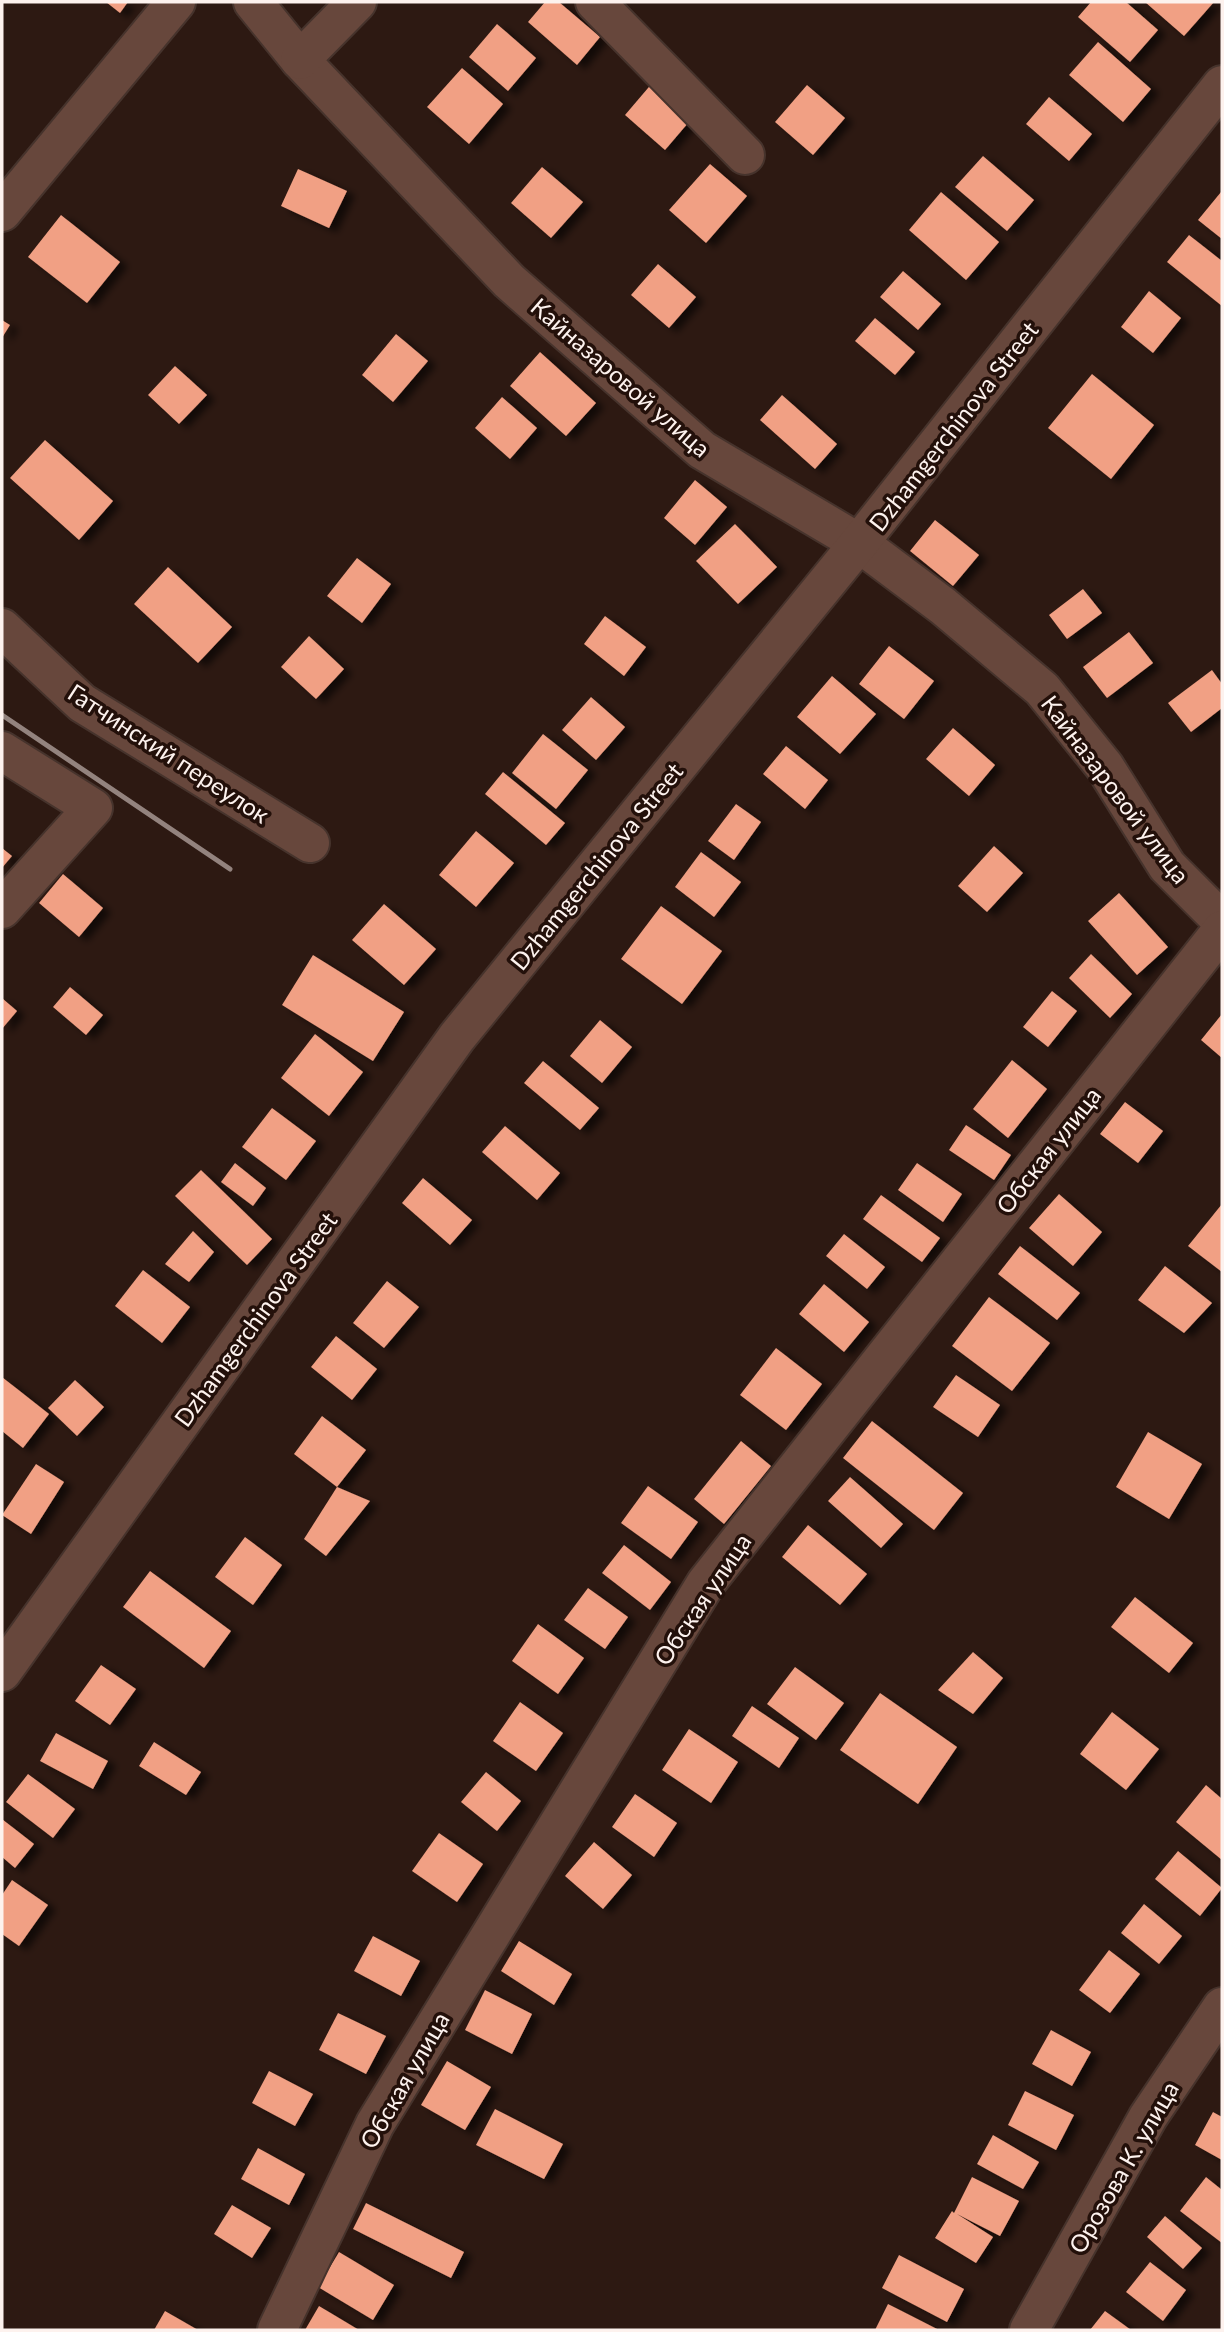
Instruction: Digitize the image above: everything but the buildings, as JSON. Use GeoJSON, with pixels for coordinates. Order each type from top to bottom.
{"type":"FeatureCollection","features":[{"type":"Feature","properties":{"kind":"street"},"geometry":{"type":"LineString","coordinates":[[2,212],[176,2]]}},
{"type":"Feature","properties":{"kind":"street","name":"Кайназаровой улица"},"geometry":{"type":"LineString","coordinates":[[253,2],[300,60],[509,281],[702,450],[859,543],[943,606],[1042,689],[1105,767],[1167,866],[1222,921]]}},
{"type":"Feature","properties":{"kind":"street"},"geometry":{"type":"LineString","coordinates":[[300,60],[357,2]]}},
{"type":"Feature","properties":{"kind":"street"},"geometry":{"type":"LineString","coordinates":[[595,2],[745,155]]}},
{"type":"Feature","properties":{"kind":"street","name":"Dzhamgerchinova Street"},"geometry":{"type":"LineString","coordinates":[[2,1672],[457,1037],[859,543],[1222,85]]}},
{"type":"Feature","properties":{"kind":"street","name":"Гатчинский переулок"},"geometry":{"type":"LineString","coordinates":[[2,628],[82,703],[310,843]]}},
{"type":"Feature","properties":{"kind":"street"},"geometry":{"type":"LineString","coordinates":[[2,751],[93,808],[2,909]]}},
{"type":"Feature","properties":{"kind":"street","name":"Обская улица"},"geometry":{"type":"LineString","coordinates":[[277,2330],[375,2124],[706,1583],[1222,930]]}},
{"type":"Feature","properties":{"kind":"street","name":"Орозова К. улица"},"geometry":{"type":"LineString","coordinates":[[1029,2330],[1148,2117],[1222,2007]]}},
{"type":"Feature","properties":{"kind":"railway"},"geometry":{"type":"LineString","coordinates":[[2,715],[230,869]]}}]}
